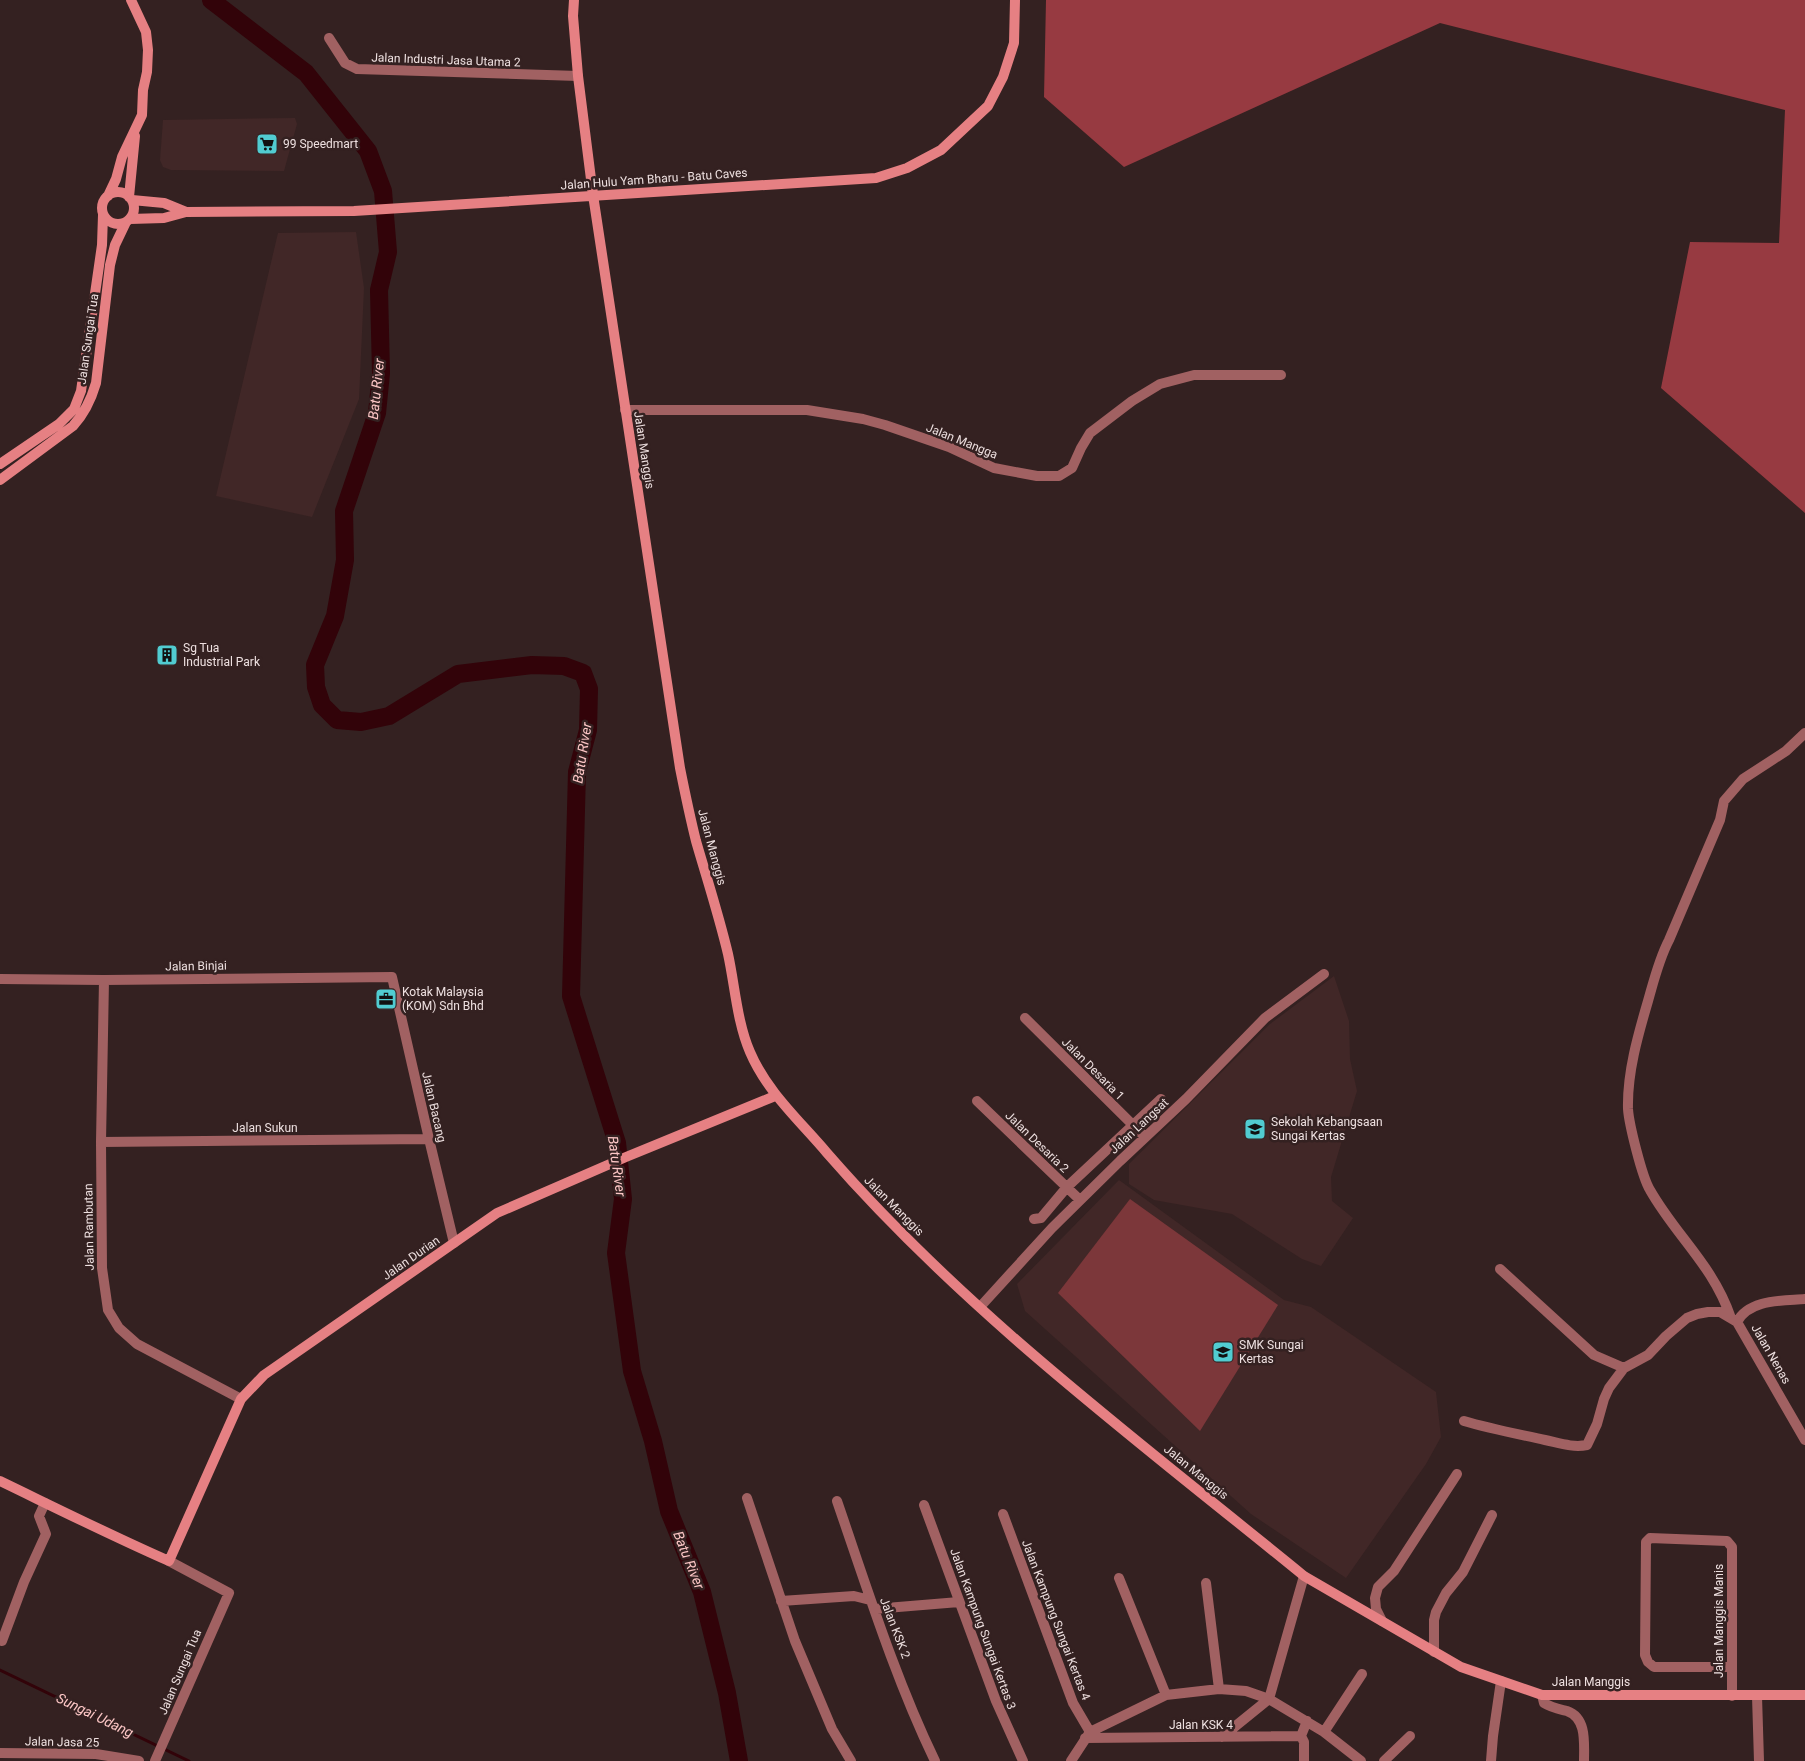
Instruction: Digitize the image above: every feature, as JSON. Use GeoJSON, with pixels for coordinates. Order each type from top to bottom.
{"type":"FeatureCollection","features":[{"type":"Feature","properties":{"kind":"street"},"geometry":{"type":"LineString","coordinates":[[131,0],[146,32],[148,50],[142,115],[122,157],[116,179],[102,204],[103,215],[110,222],[121,224],[128,221],[134,210],[130,198],[136,130]]}},
{"type":"Feature","properties":{"kind":"street","name":"Jalan Manggis"},"geometry":{"type":"LineString","coordinates":[[574,0],[573,16],[578,76],[593,195],[680,768],[696,838],[727,952],[744,1034],[751,1054],[775,1096],[792,1112],[860,1191],[892,1224],[980,1306],[1104,1415],[1304,1576],[1461,1668],[1542,1695],[1805,1696]]}},
{"type":"Feature","properties":{"kind":"street","name":"Jalan Hulu Yam Bharu - Batu Caves"},"geometry":{"type":"LineString","coordinates":[[128,221],[164,218],[186,212],[354,211],[876,178],[907,168],[941,150],[988,106],[1003,77],[1014,43],[1016,0]]}},
{"type":"Feature","properties":{"kind":"street","name":"Jalan Industri Jasa Utama 2"},"geometry":{"type":"LineString","coordinates":[[328,38],[345,63],[357,69],[578,76]]}},
{"type":"Feature","properties":{"kind":"street"},"geometry":{"type":"LineString","coordinates":[[108,196],[121,192],[130,198]]}},
{"type":"Feature","properties":{"kind":"street","name":"Jalan Hulu Yam Bharu - Batu Caves"},"geometry":{"type":"LineString","coordinates":[[130,198],[164,203],[186,212]]}},
{"type":"Feature","properties":{"kind":"street","name":"Jalan Sungai Tua"},"geometry":{"type":"LineString","coordinates":[[0,464],[59,424],[74,409],[81,391],[102,245],[103,215]]}},
{"type":"Feature","properties":{"kind":"street","name":"Jalan Sungai Tua"},"geometry":{"type":"LineString","coordinates":[[0,480],[73,426],[91,401],[96,383],[110,265],[115,245],[128,221]]}},
{"type":"Feature","properties":{"kind":"street","name":"Jalan Mangga"},"geometry":{"type":"LineString","coordinates":[[625,410],[807,410],[863,419],[885,425],[949,447],[994,468],[1037,476],[1059,476],[1072,468],[1090,433],[1132,401],[1160,384],[1194,375],[1281,375]]}},
{"type":"Feature","properties":{"kind":"street","name":"Jalan Nenas"},"geometry":{"type":"LineString","coordinates":[[1805,733],[1786,751],[1743,779],[1724,801],[1720,820],[1661,955],[1640,1025],[1630,1084],[1628,1110],[1638,1153],[1649,1188],[1700,1257],[1706,1270],[1716,1283],[1734,1320],[1805,1440]]}},
{"type":"Feature","properties":{"kind":"street","name":"Jalan Langsat"},"geometry":{"type":"LineString","coordinates":[[980,1306],[1052,1228],[1186,1099],[1265,1018],[1324,974]]}},
{"type":"Feature","properties":{"kind":"street","name":"Jalan Binjai"},"geometry":{"type":"LineString","coordinates":[[0,979],[104,980],[392,977]]}},
{"type":"Feature","properties":{"kind":"street","name":"Jalan Bacang"},"geometry":{"type":"LineString","coordinates":[[392,977],[428,1139],[454,1243]]}},
{"type":"Feature","properties":{"kind":"street","name":"Jalan Rambutan"},"geometry":{"type":"LineString","coordinates":[[104,980],[101,1142],[102,1268],[108,1310],[124,1334],[142,1347],[241,1399]]}},
{"type":"Feature","properties":{"kind":"street","name":"Jalan Desaria 1"},"geometry":{"type":"LineString","coordinates":[[1025,1018],[1145,1137]]}},
{"type":"Feature","properties":{"kind":"street","name":"Jalan Durian"},"geometry":{"type":"LineString","coordinates":[[169,1561],[241,1399],[264,1375],[497,1213],[626,1157],[775,1096]]}},
{"type":"Feature","properties":{"kind":"street"},"geometry":{"type":"LineString","coordinates":[[1034,1219],[1041,1218],[1067,1187],[1161,1099]]}},
{"type":"Feature","properties":{"kind":"street","name":"Jalan Desaria 2"},"geometry":{"type":"LineString","coordinates":[[977,1101],[1080,1200]]}},
{"type":"Feature","properties":{"kind":"street","name":"Jalan Sukun"},"geometry":{"type":"LineString","coordinates":[[101,1142],[428,1139]]}},
{"type":"Feature","properties":{"kind":"street"},"geometry":{"type":"LineString","coordinates":[[1500,1269],[1594,1355],[1624,1368]]}},
{"type":"Feature","properties":{"kind":"street"},"geometry":{"type":"LineString","coordinates":[[1464,1421],[1565,1445],[1587,1445],[1597,1424],[1604,1398],[1624,1368],[1648,1355],[1687,1318],[1696,1314],[1720,1312],[1734,1320],[1750,1308],[1770,1303],[1805,1299]]}},
{"type":"Feature","properties":{"kind":"street"},"geometry":{"type":"LineString","coordinates":[[1382,1621],[1376,1609],[1375,1598],[1378,1587],[1394,1570],[1457,1474]]}},
{"type":"Feature","properties":{"kind":"street"},"geometry":{"type":"LineString","coordinates":[[0,1481],[80,1518],[124,1542],[169,1561]]}},
{"type":"Feature","properties":{"kind":"street"},"geometry":{"type":"LineString","coordinates":[[747,1498],[795,1641],[832,1729],[851,1761]]}},
{"type":"Feature","properties":{"kind":"street","name":"Jalan KSK 2"},"geometry":{"type":"LineString","coordinates":[[837,1501],[872,1604],[921,1732],[935,1761]]}},
{"type":"Feature","properties":{"kind":"street"},"geometry":{"type":"LineString","coordinates":[[2,1641],[24,1582],[46,1534],[38,1516],[45,1503]]}},
{"type":"Feature","properties":{"kind":"street","name":"Jalan Kampung Sungai Kertas 3"},"geometry":{"type":"LineString","coordinates":[[924,1505],[996,1702],[1023,1761]]}},
{"type":"Feature","properties":{"kind":"street","name":"Jalan Kampung Sungai Kertas 4"},"geometry":{"type":"LineString","coordinates":[[1003,1514],[1073,1703],[1088,1735]]}},
{"type":"Feature","properties":{"kind":"street"},"geometry":{"type":"LineString","coordinates":[[1434,1652],[1434,1620],[1436,1612],[1446,1593],[1463,1572],[1492,1515]]}},
{"type":"Feature","properties":{"kind":"street","name":"Jalan Manggis Manis"},"geometry":{"type":"LineString","coordinates":[[1732,1668],[1654,1667],[1648,1662],[1645,1655],[1646,1542],[1648,1539],[1727,1541],[1732,1546],[1732,1668],[1732,1696]]}},
{"type":"Feature","properties":{"kind":"street","name":"Jalan Sungai Tua"},"geometry":{"type":"LineString","coordinates":[[156,1758],[229,1593],[169,1561]]}},
{"type":"Feature","properties":{"kind":"street"},"geometry":{"type":"LineString","coordinates":[[1222,1738],[1269,1699],[1304,1576]]}},
{"type":"Feature","properties":{"kind":"street"},"geometry":{"type":"LineString","coordinates":[[1119,1578],[1166,1696]]}},
{"type":"Feature","properties":{"kind":"street"},"geometry":{"type":"LineString","coordinates":[[1206,1583],[1219,1689]]}},
{"type":"Feature","properties":{"kind":"street"},"geometry":{"type":"LineString","coordinates":[[781,1601],[854,1596],[872,1604],[959,1602]]}},
{"type":"Feature","properties":{"kind":"street"},"geometry":{"type":"LineString","coordinates":[[1324,1732],[1362,1674]]}},
{"type":"Feature","properties":{"kind":"street"},"geometry":{"type":"LineString","coordinates":[[1491,1761],[1501,1681]]}},
{"type":"Feature","properties":{"kind":"street"},"geometry":{"type":"LineString","coordinates":[[1070,1761],[1088,1735],[1166,1696],[1219,1689],[1246,1691],[1269,1699],[1324,1732],[1361,1761]]}},
{"type":"Feature","properties":{"kind":"street"},"geometry":{"type":"LineString","coordinates":[[1542,1695],[1544,1703],[1552,1708],[1576,1715],[1581,1722],[1584,1739],[1584,1761]]}},
{"type":"Feature","properties":{"kind":"street"},"geometry":{"type":"LineString","coordinates":[[1757,1696],[1759,1761]]}},
{"type":"Feature","properties":{"kind":"street"},"geometry":{"type":"LineString","coordinates":[[1304,1761],[1304,1742],[1300,1736],[1307,1721]]}},
{"type":"Feature","properties":{"kind":"street","name":"Jalan KSK 4"},"geometry":{"type":"LineString","coordinates":[[1088,1735],[1222,1738],[1300,1736]]}},
{"type":"Feature","properties":{"kind":"street"},"geometry":{"type":"LineString","coordinates":[[1384,1761],[1410,1736]]}},
{"type":"Feature","properties":{"kind":"street","name":"Jalan Jasa 25"},"geometry":{"type":"LineString","coordinates":[[0,1753],[139,1761]]}},
{"type":"Feature","properties":{"kind":"shaded area"},"geometry":{"type":"Polygon","coordinates":[[[1046,0],[1805,0],[1805,513],[1661,388],[1690,242],[1779,243],[1785,110],[1440,23],[1124,167],[1044,97],[1046,0]]]}},
{"type":"Feature","properties":{"kind":"shaded area"},"geometry":{"type":"Polygon","coordinates":[[[295,118],[297,124],[284,171],[171,170],[163,167],[160,160],[163,120],[295,118]]]}},
{"type":"Feature","properties":{"kind":"shaded area"},"geometry":{"type":"Polygon","coordinates":[[[356,232],[364,288],[359,399],[312,517],[216,496],[278,233],[356,232]]]}},
{"type":"Feature","properties":{"kind":"shaded area","name":"Sekolah Kebangsaan Sungai Kertas"},"geometry":{"type":"Polygon","coordinates":[[[1334,976],[1349,1021],[1350,1059],[1357,1091],[1331,1177],[1332,1201],[1353,1218],[1321,1266],[1302,1259],[1232,1214],[1154,1200],[1129,1184],[1129,1164],[1270,1024],[1334,976]]]}},
{"type":"Feature","properties":{"kind":"shaded area","name":"SMK Sungai Kertas"},"geometry":{"type":"Polygon","coordinates":[[[1119,1180],[1284,1300],[1311,1307],[1436,1392],[1441,1437],[1426,1464],[1346,1578],[1251,1514],[1025,1311],[1017,1284],[1119,1180]]]}},
{"type":"Feature","properties":{"kind":"shaded area"},"geometry":{"type":"Polygon","coordinates":[[[1130,1199],[1278,1305],[1200,1431],[1058,1293],[1130,1199]]]}},
{"type":"Feature","properties":{"kind":"waterway","name":"Batu River"},"geometry":{"type":"LineString","coordinates":[[211,0],[306,73],[368,151],[383,191],[388,252],[379,290],[381,373],[377,413],[344,511],[345,560],[335,616],[315,665],[316,687],[322,705],[337,720],[361,722],[389,716],[458,674],[532,665],[564,666],[583,673],[589,689],[588,730],[577,772],[571,996],[617,1143],[623,1199],[616,1253],[632,1371],[653,1441],[669,1511],[702,1592],[727,1693],[739,1761]]}},
{"type":"Feature","properties":{"kind":"waterway","name":"Sungai Udang"},"geometry":{"type":"LineString","coordinates":[[0,1670],[189,1761]]}},
{"type":"Feature","properties":{"kind":"place","name":"99 Speedmart"},"geometry":{"type":"Point","coordinates":[267,144]}},
{"type":"Feature","properties":{"kind":"place","name":"Sg Tua Industrial Park"},"geometry":{"type":"Point","coordinates":[167,655]}},
{"type":"Feature","properties":{"kind":"place","name":"Kotak Malaysia (KOM) Sdn Bhd"},"geometry":{"type":"Point","coordinates":[386,999]}},
{"type":"Feature","properties":{"kind":"place","name":"Sekolah Kebangsaan Sungai Kertas"},"geometry":{"type":"Point","coordinates":[1255,1129]}},
{"type":"Feature","properties":{"kind":"place","name":"SMK Sungai Kertas"},"geometry":{"type":"Point","coordinates":[1223,1352]}}]}
